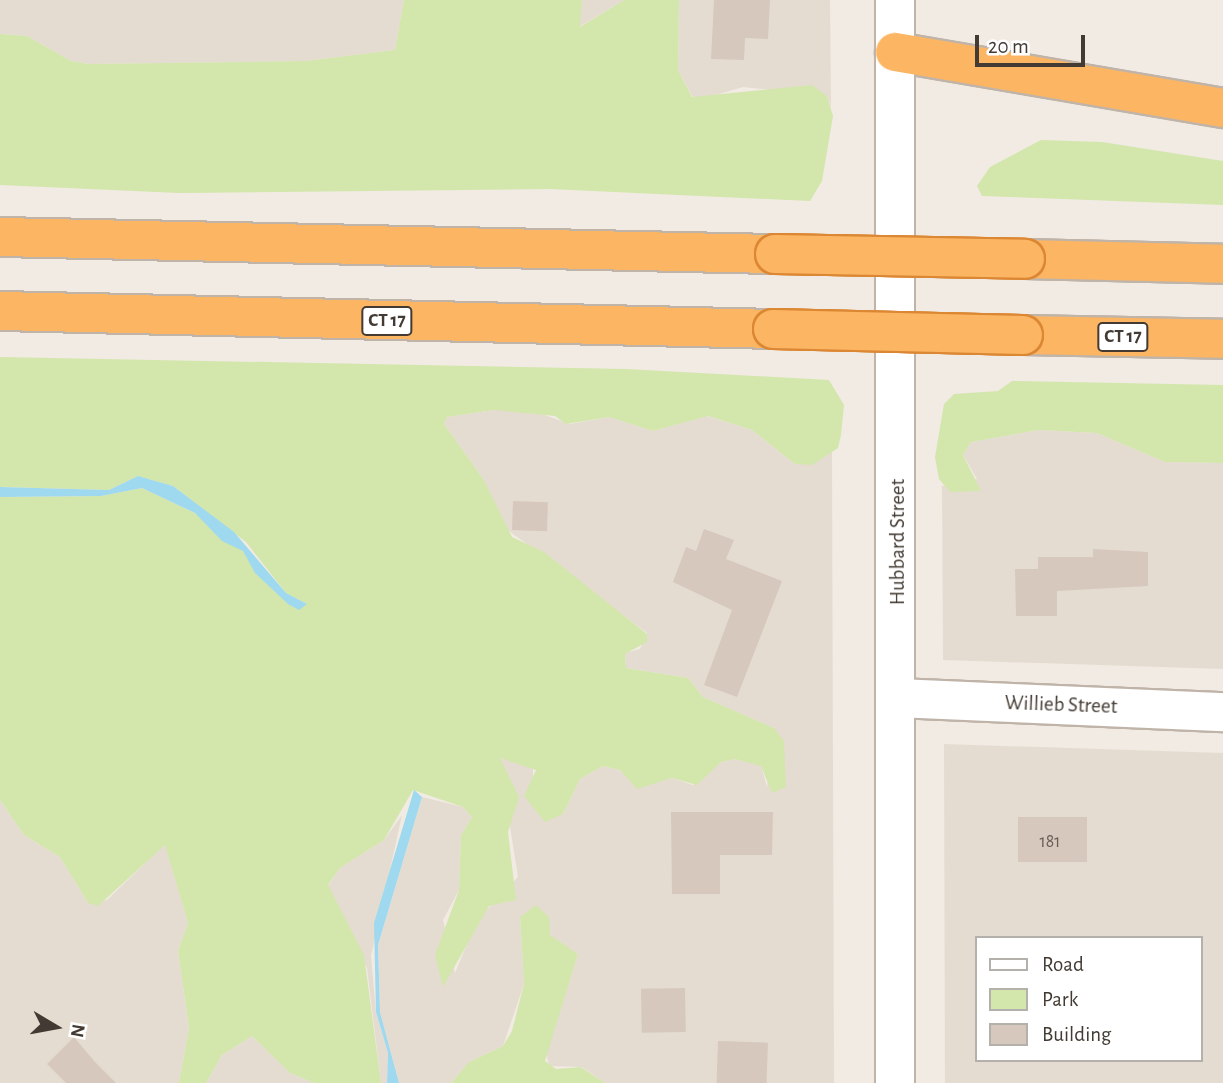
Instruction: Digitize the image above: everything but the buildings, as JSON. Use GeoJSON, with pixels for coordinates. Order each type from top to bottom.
{"type":"FeatureCollection","features":[{"type":"Feature","properties":{"kind":"highway"},"geometry":{"type":"LineString","coordinates":[[895,52],[1223,108]]}},
{"type":"Feature","properties":{"kind":"highway"},"geometry":{"type":"LineString","coordinates":[[0,237],[1223,264]]}},
{"type":"Feature","properties":{"kind":"highway","name":"CT 17"},"geometry":{"type":"LineString","coordinates":[[0,310],[1223,339]]}},
{"type":"Feature","properties":{"kind":"street","name":"Hubbard Street"},"geometry":{"type":"LineString","coordinates":[[895,0],[899,698],[895,1083]]}},
{"type":"Feature","properties":{"kind":"street","name":"Willieb Street"},"geometry":{"type":"LineString","coordinates":[[899,698],[1223,712]]}},
{"type":"Feature","properties":{"kind":"shaded area"},"geometry":{"type":"Polygon","coordinates":[[[0,0],[404,0],[395,50],[306,61],[90,64],[71,61],[27,36],[0,34],[0,0]]]}},
{"type":"Feature","properties":{"kind":"shaded area"},"geometry":{"type":"Polygon","coordinates":[[[582,0],[624,0],[579,27],[582,0]]]}},
{"type":"Feature","properties":{"kind":"shaded area"},"geometry":{"type":"Polygon","coordinates":[[[679,0],[830,0],[831,107],[827,96],[743,87],[699,100],[692,96],[678,70],[679,0]]]}},
{"type":"Feature","properties":{"kind":"shaded area"},"geometry":{"type":"Polygon","coordinates":[[[494,410],[536,412],[570,424],[609,417],[653,431],[707,416],[752,430],[795,464],[832,452],[834,1083],[605,1083],[582,1067],[549,1066],[546,1052],[578,954],[520,917],[524,984],[503,1046],[469,1062],[451,1083],[399,1083],[380,1012],[378,945],[422,797],[463,807],[472,817],[461,835],[459,890],[443,920],[455,973],[477,920],[518,877],[499,758],[533,765],[533,782],[563,814],[580,779],[603,766],[620,770],[637,788],[672,778],[693,785],[721,762],[735,759],[761,765],[767,787],[774,728],[703,697],[688,678],[626,668],[625,653],[640,649],[647,633],[501,525],[484,480],[444,424],[447,417],[494,410]]]}},
{"type":"Feature","properties":{"kind":"shaded area"},"geometry":{"type":"Polygon","coordinates":[[[1039,430],[1097,433],[1165,462],[1223,463],[1223,669],[943,660],[942,486],[977,479],[963,455],[971,442],[1039,430]]]}},
{"type":"Feature","properties":{"kind":"shaded area"},"geometry":{"type":"Polygon","coordinates":[[[944,744],[1223,753],[1223,1083],[945,1083],[944,744]]]}},
{"type":"Feature","properties":{"kind":"shaded area"},"geometry":{"type":"Polygon","coordinates":[[[0,800],[24,835],[60,857],[88,903],[107,900],[165,844],[188,923],[178,951],[189,1028],[179,1083],[0,1083],[0,800]]]}},
{"type":"Feature","properties":{"kind":"shaded area"},"geometry":{"type":"Polygon","coordinates":[[[402,815],[371,956],[376,1012],[388,1053],[387,1083],[381,1083],[367,968],[328,886],[340,868],[384,840],[402,815]]]}},
{"type":"Feature","properties":{"kind":"shaded area"},"geometry":{"type":"Polygon","coordinates":[[[252,1036],[290,1073],[314,1083],[206,1083],[222,1055],[252,1036]]]}},
{"type":"Feature","properties":{"kind":"green space"},"geometry":{"type":"Polygon","coordinates":[[[404,0],[582,0],[580,27],[624,0],[679,0],[678,70],[692,97],[812,85],[827,96],[833,116],[822,181],[810,201],[550,189],[179,193],[0,185],[0,34],[27,36],[71,61],[89,64],[306,61],[395,50],[404,0]]]}},
{"type":"Feature","properties":{"kind":"green space"},"geometry":{"type":"Polygon","coordinates":[[[1041,140],[1102,142],[1223,161],[1223,205],[982,196],[977,186],[990,167],[1041,140]]]}},
{"type":"Feature","properties":{"kind":"green space"},"geometry":{"type":"Polygon","coordinates":[[[0,357],[626,369],[829,380],[844,405],[841,435],[838,448],[812,465],[795,464],[752,430],[708,416],[653,431],[609,417],[566,424],[555,416],[494,410],[447,417],[444,424],[484,480],[512,537],[544,552],[647,634],[647,642],[625,654],[626,668],[688,678],[703,697],[774,728],[784,741],[786,787],[772,793],[761,766],[735,759],[721,762],[697,785],[672,778],[637,789],[620,770],[603,766],[580,779],[563,814],[545,822],[524,796],[536,770],[500,758],[519,797],[508,832],[516,900],[489,906],[443,987],[435,955],[459,890],[461,835],[472,817],[463,807],[413,790],[384,840],[340,868],[328,885],[364,955],[381,1083],[314,1083],[290,1073],[252,1036],[222,1055],[206,1083],[179,1083],[189,1028],[178,951],[188,923],[165,845],[98,906],[88,903],[60,857],[24,835],[0,800],[0,497],[101,496],[142,488],[195,513],[243,551],[293,607],[307,604],[286,593],[246,542],[173,486],[138,476],[109,490],[0,487],[0,357]]]}},
{"type":"Feature","properties":{"kind":"green space"},"geometry":{"type":"Polygon","coordinates":[[[1012,381],[1223,385],[1223,463],[1165,462],[1097,433],[1039,430],[971,442],[963,455],[981,491],[950,492],[939,479],[935,457],[944,404],[954,394],[998,391],[1012,381]]]}},
{"type":"Feature","properties":{"kind":"green space"},"geometry":{"type":"Polygon","coordinates":[[[536,905],[549,917],[550,935],[578,954],[545,1061],[556,1069],[581,1067],[605,1083],[451,1083],[469,1062],[503,1046],[512,1031],[524,984],[520,917],[536,905]]]}},
{"type":"Feature","properties":{"kind":"water"},"geometry":{"type":"Polygon","coordinates":[[[138,476],[173,486],[234,532],[286,593],[307,604],[299,610],[288,604],[255,573],[243,551],[222,541],[195,513],[142,488],[101,496],[0,497],[0,487],[109,490],[138,476]]]}},
{"type":"Feature","properties":{"kind":"water"},"geometry":{"type":"Polygon","coordinates":[[[414,790],[422,797],[378,945],[380,1012],[399,1083],[387,1083],[388,1053],[376,1012],[374,923],[414,790]]]}}]}
